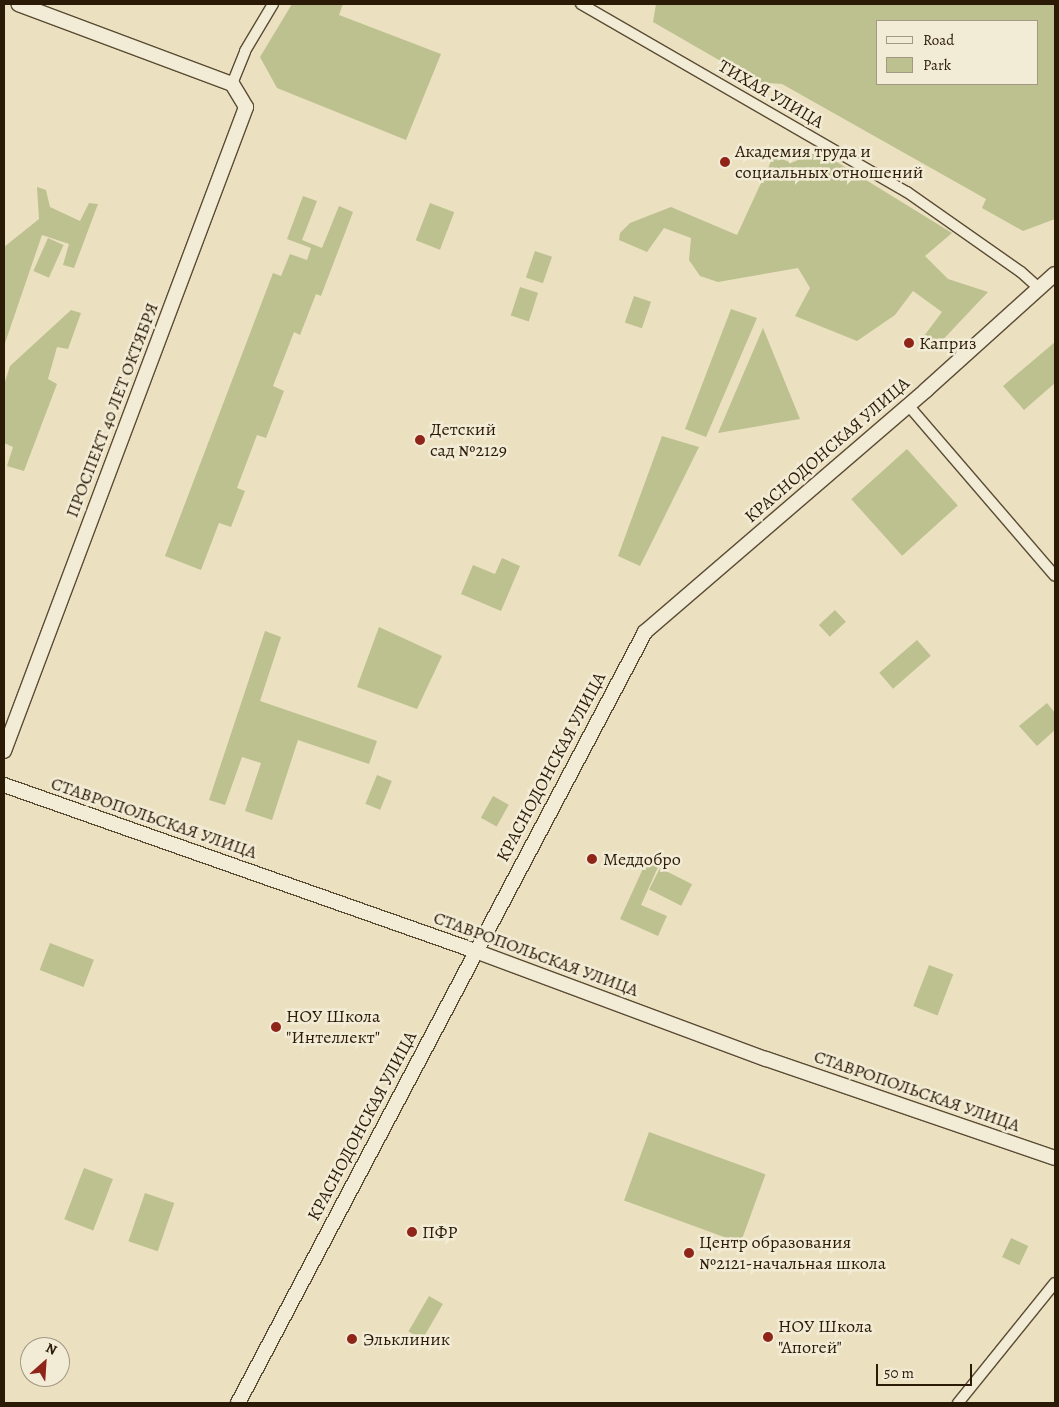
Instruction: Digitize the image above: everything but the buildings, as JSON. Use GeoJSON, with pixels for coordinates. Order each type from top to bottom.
{"type":"FeatureCollection","features":[{"type":"Feature","properties":{"kind":"main road"},"geometry":{"type":"LineString","coordinates":[[18,4],[232,84]]}},
{"type":"Feature","properties":{"kind":"main road","name":"ПРОСПЕКТ 40 ЛЕТ ОКТЯБРЯ"},"geometry":{"type":"LineString","coordinates":[[4,751],[246,107],[232,84]]}},
{"type":"Feature","properties":{"kind":"main road","name":"КРАСНОДОНСКАЯ УЛИЦА"},"geometry":{"type":"LineString","coordinates":[[238,1403],[645,632],[908,405],[1055,274]]}},
{"type":"Feature","properties":{"kind":"main road","name":"СТАВРОПОЛЬСКАЯ УЛИЦА"},"geometry":{"type":"LineString","coordinates":[[4,785],[475,951],[766,1059],[1055,1158]]}},
{"type":"Feature","properties":{"kind":"street"},"geometry":{"type":"LineString","coordinates":[[232,84],[246,51],[273,4]]}},
{"type":"Feature","properties":{"kind":"street","name":"ТИХАЯ УЛИЦА"},"geometry":{"type":"LineString","coordinates":[[581,4],[907,192],[1021,272],[1039,288]]}},
{"type":"Feature","properties":{"kind":"street"},"geometry":{"type":"LineString","coordinates":[[908,405],[1055,576]]}},
{"type":"Feature","properties":{"kind":"street"},"geometry":{"type":"LineString","coordinates":[[958,1403],[1055,1283]]}},
{"type":"Feature","properties":{"kind":"green space"},"geometry":{"type":"Polygon","coordinates":[[[292,4],[343,4],[339,15],[441,54],[406,140],[277,88],[260,57],[292,4]]]}},
{"type":"Feature","properties":{"kind":"green space"},"geometry":{"type":"Polygon","coordinates":[[[656,4],[1055,4],[1055,219],[1023,231],[982,208],[986,199],[782,84],[757,82],[653,22],[656,4]]]}},
{"type":"Feature","properties":{"kind":"green space"},"geometry":{"type":"Polygon","coordinates":[[[819,151],[952,233],[925,256],[948,279],[988,292],[936,347],[921,340],[942,312],[913,291],[895,315],[857,341],[795,316],[810,288],[798,268],[718,282],[700,276],[689,260],[691,238],[664,228],[647,252],[619,240],[620,233],[630,223],[671,207],[737,235],[774,155],[791,163],[819,151]]]}},
{"type":"Feature","properties":{"kind":"green space"},"geometry":{"type":"Polygon","coordinates":[[[37,187],[46,190],[50,207],[80,221],[89,203],[98,204],[74,268],[63,265],[69,244],[42,235],[4,346],[4,247],[39,219],[37,187]]]}},
{"type":"Feature","properties":{"kind":"green space"},"geometry":{"type":"Polygon","coordinates":[[[303,196],[317,201],[302,240],[322,248],[339,206],[353,212],[321,296],[316,294],[300,335],[294,332],[273,386],[284,391],[266,438],[257,435],[237,488],[245,491],[231,527],[219,523],[201,570],[165,556],[273,273],[281,276],[290,254],[307,260],[311,248],[287,239],[303,196]]]}},
{"type":"Feature","properties":{"kind":"green space"},"geometry":{"type":"Polygon","coordinates":[[[430,203],[454,212],[440,250],[416,240],[430,203]]]}},
{"type":"Feature","properties":{"kind":"green space"},"geometry":{"type":"Polygon","coordinates":[[[48,238],[64,245],[49,278],[33,271],[48,238]]]}},
{"type":"Feature","properties":{"kind":"green space"},"geometry":{"type":"Polygon","coordinates":[[[535,251],[552,257],[543,283],[526,277],[535,251]]]}},
{"type":"Feature","properties":{"kind":"green space"},"geometry":{"type":"Polygon","coordinates":[[[520,287],[538,293],[529,321],[511,316],[520,287]]]}},
{"type":"Feature","properties":{"kind":"green space"},"geometry":{"type":"Polygon","coordinates":[[[634,296],[651,302],[642,328],[625,322],[634,296]]]}},
{"type":"Feature","properties":{"kind":"green space"},"geometry":{"type":"Polygon","coordinates":[[[731,309],[757,318],[706,437],[685,429],[731,309]]]}},
{"type":"Feature","properties":{"kind":"green space"},"geometry":{"type":"Polygon","coordinates":[[[71,310],[81,313],[68,349],[57,347],[48,379],[57,384],[24,471],[7,466],[13,447],[4,443],[4,385],[10,366],[71,310]]]}},
{"type":"Feature","properties":{"kind":"green space"},"geometry":{"type":"Polygon","coordinates":[[[763,328],[800,419],[718,433],[763,328]]]}},
{"type":"Feature","properties":{"kind":"green space"},"geometry":{"type":"Polygon","coordinates":[[[1055,342],[1055,383],[1024,410],[1003,386],[1055,342]]]}},
{"type":"Feature","properties":{"kind":"green space"},"geometry":{"type":"Polygon","coordinates":[[[662,436],[699,447],[640,566],[618,556],[662,436]]]}},
{"type":"Feature","properties":{"kind":"green space"},"geometry":{"type":"Polygon","coordinates":[[[907,449],[958,505],[902,556],[851,499],[907,449]]]}},
{"type":"Feature","properties":{"kind":"green space"},"geometry":{"type":"Polygon","coordinates":[[[502,558],[520,566],[501,611],[461,594],[473,565],[495,574],[502,558]]]}},
{"type":"Feature","properties":{"kind":"green space"},"geometry":{"type":"Polygon","coordinates":[[[835,610],[846,622],[830,637],[819,625],[835,610]]]}},
{"type":"Feature","properties":{"kind":"green space"},"geometry":{"type":"Polygon","coordinates":[[[379,627],[442,656],[417,709],[357,687],[379,627]]]}},
{"type":"Feature","properties":{"kind":"green space"},"geometry":{"type":"Polygon","coordinates":[[[265,631],[281,637],[260,701],[377,741],[369,764],[298,740],[272,820],[245,811],[261,763],[242,757],[225,805],[209,800],[265,631]]]}},
{"type":"Feature","properties":{"kind":"green space"},"geometry":{"type":"Polygon","coordinates":[[[917,640],[931,656],[893,689],[879,673],[917,640]]]}},
{"type":"Feature","properties":{"kind":"green space"},"geometry":{"type":"Polygon","coordinates":[[[1047,703],[1055,713],[1055,730],[1037,746],[1019,726],[1047,703]]]}},
{"type":"Feature","properties":{"kind":"green space"},"geometry":{"type":"Polygon","coordinates":[[[377,775],[392,781],[380,810],[365,804],[377,775]]]}},
{"type":"Feature","properties":{"kind":"green space"},"geometry":{"type":"Polygon","coordinates":[[[493,796],[509,805],[497,827],[481,818],[493,796]]]}},
{"type":"Feature","properties":{"kind":"green space"},"geometry":{"type":"Polygon","coordinates":[[[646,862],[658,867],[641,905],[667,916],[658,936],[620,919],[646,862]]]}},
{"type":"Feature","properties":{"kind":"green space"},"geometry":{"type":"Polygon","coordinates":[[[660,868],[692,884],[681,906],[649,889],[660,868]]]}},
{"type":"Feature","properties":{"kind":"green space"},"geometry":{"type":"Polygon","coordinates":[[[50,943],[94,960],[83,987],[40,970],[50,943]]]}},
{"type":"Feature","properties":{"kind":"green space"},"geometry":{"type":"Polygon","coordinates":[[[929,965],[953,974],[938,1015],[913,1006],[929,965]]]}},
{"type":"Feature","properties":{"kind":"green space"},"geometry":{"type":"Polygon","coordinates":[[[649,1132],[766,1174],[741,1243],[624,1201],[649,1132]]]}},
{"type":"Feature","properties":{"kind":"green space"},"geometry":{"type":"Polygon","coordinates":[[[84,1168],[113,1179],[93,1230],[64,1219],[84,1168]]]}},
{"type":"Feature","properties":{"kind":"green space"},"geometry":{"type":"Polygon","coordinates":[[[145,1193],[174,1203],[158,1251],[128,1241],[145,1193]]]}},
{"type":"Feature","properties":{"kind":"green space"},"geometry":{"type":"Polygon","coordinates":[[[1011,1238],[1028,1246],[1019,1265],[1002,1257],[1011,1238]]]}},
{"type":"Feature","properties":{"kind":"green space"},"geometry":{"type":"Polygon","coordinates":[[[429,1296],[443,1304],[422,1340],[408,1332],[429,1296]]]}},
{"type":"Feature","properties":{"kind":"place","name":"Академия труда и социальных отношений"},"geometry":{"type":"Point","coordinates":[725,162]}},
{"type":"Feature","properties":{"kind":"place","name":"Каприз"},"geometry":{"type":"Point","coordinates":[909,343]}},
{"type":"Feature","properties":{"kind":"place","name":"Детский сад №2129"},"geometry":{"type":"Point","coordinates":[420,440]}},
{"type":"Feature","properties":{"kind":"place","name":"Меддобро"},"geometry":{"type":"Point","coordinates":[592,859]}},
{"type":"Feature","properties":{"kind":"place","name":"НОУ Школа \"Интеллект\""},"geometry":{"type":"Point","coordinates":[276,1027]}},
{"type":"Feature","properties":{"kind":"place","name":"ПФР"},"geometry":{"type":"Point","coordinates":[412,1232]}},
{"type":"Feature","properties":{"kind":"place","name":"Центр образования №2121-начальная школа"},"geometry":{"type":"Point","coordinates":[689,1253]}},
{"type":"Feature","properties":{"kind":"place","name":"НОУ Школа \"Апогей\""},"geometry":{"type":"Point","coordinates":[768,1337]}},
{"type":"Feature","properties":{"kind":"place","name":"Эльклиник"},"geometry":{"type":"Point","coordinates":[352,1339]}}]}
